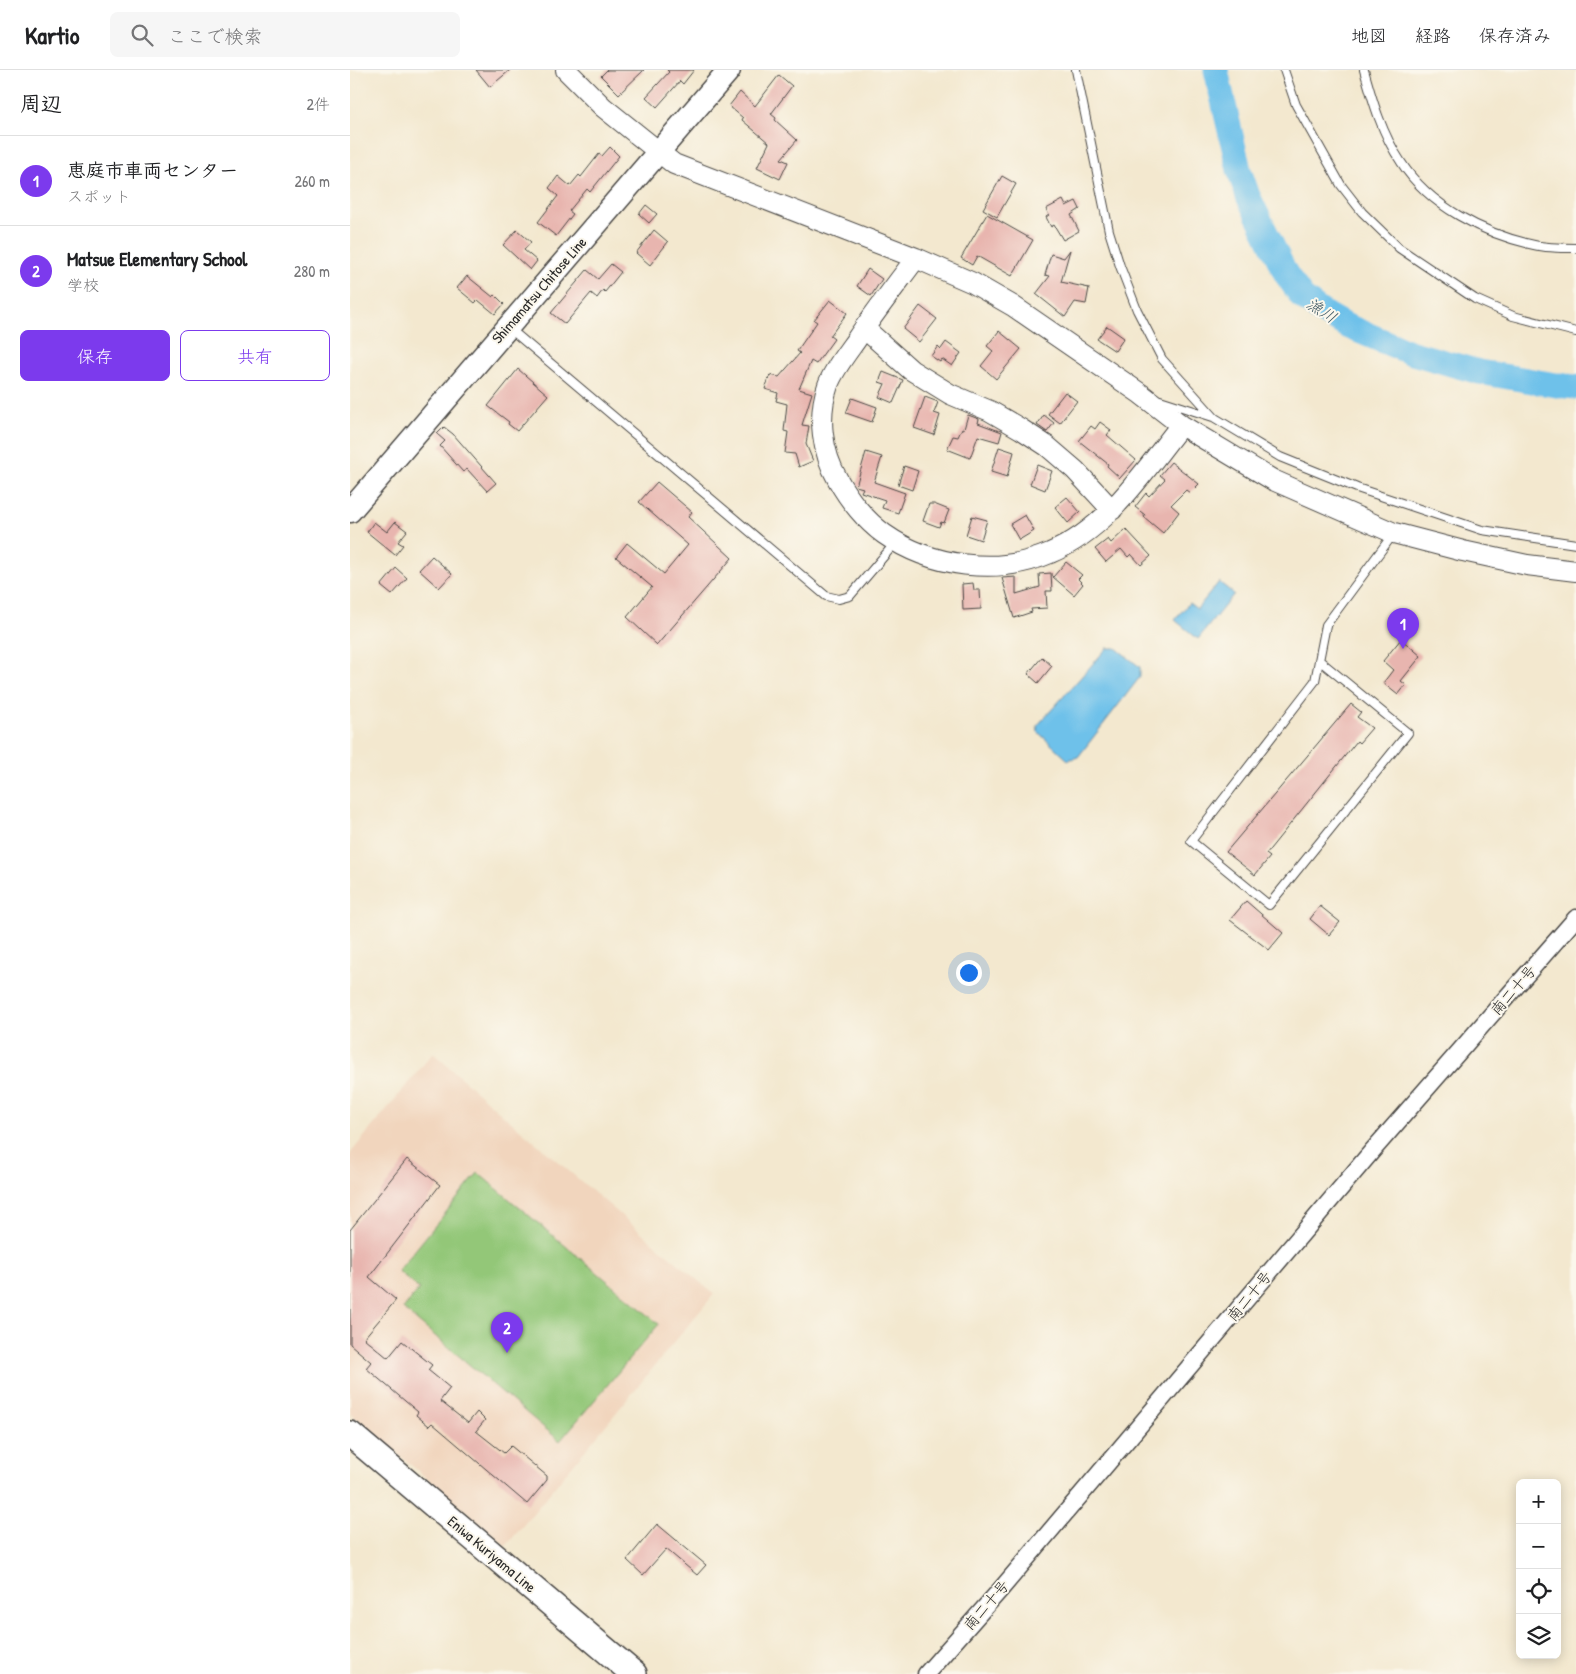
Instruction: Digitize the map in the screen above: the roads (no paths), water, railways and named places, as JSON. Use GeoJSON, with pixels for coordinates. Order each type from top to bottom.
{"type":"FeatureCollection","features":[{"type":"Feature","properties":{"kind":"main road","name":"Shimamatsu Chitose Line"},"geometry":{"type":"LineString","coordinates":[[350,511],[728,70]]}},
{"type":"Feature","properties":{"kind":"main road","name":"Eniwa Kuriyama Line"},"geometry":{"type":"LineString","coordinates":[[350,1434],[634,1674]]}},
{"type":"Feature","properties":{"kind":"street"},"geometry":{"type":"LineString","coordinates":[[566,70],[603,108],[674,164],[916,258],[973,283],[1013,306],[1141,394],[1181,425],[1273,480],[1394,533],[1463,551],[1527,564],[1576,571]]}},
{"type":"Feature","properties":{"kind":"street"},"geometry":{"type":"LineString","coordinates":[[916,258],[839,364],[828,386],[823,412],[822,436],[825,453],[845,493],[876,527],[896,542],[934,559],[993,567],[1030,561],[1050,554],[1076,541],[1112,510],[1181,425]]}},
{"type":"Feature","properties":{"kind":"street"},"geometry":{"type":"LineString","coordinates":[[864,328],[911,370],[950,394],[990,411],[1021,428],[1047,446],[1076,470],[1112,510]]}},
{"type":"Feature","properties":{"kind":"street","name":"南二十号"},"geometry":{"type":"LineString","coordinates":[[926,1674],[1001,1589],[1373,1150],[1575,920]]}},
{"type":"Feature","properties":{"kind":"lane"},"geometry":{"type":"LineString","coordinates":[[1076,70],[1109,232],[1134,302],[1162,359],[1215,418]]}},
{"type":"Feature","properties":{"kind":"lane"},"geometry":{"type":"LineString","coordinates":[[1284,70],[1296,105],[1341,185],[1362,212],[1400,248],[1475,299],[1513,316],[1576,332]]}},
{"type":"Feature","properties":{"kind":"lane"},"geometry":{"type":"LineString","coordinates":[[1364,70],[1378,117],[1387,136],[1401,163],[1422,188],[1448,209],[1474,224],[1535,245],[1576,248]]}},
{"type":"Feature","properties":{"kind":"lane"},"geometry":{"type":"LineString","coordinates":[[508,326],[826,596],[839,599],[850,596],[896,542]]}},
{"type":"Feature","properties":{"kind":"lane"},"geometry":{"type":"LineString","coordinates":[[1141,394],[1215,418],[1280,457],[1375,494],[1482,530],[1576,544]]}},
{"type":"Feature","properties":{"kind":"lane"},"geometry":{"type":"LineString","coordinates":[[1318,660],[1408,733],[1269,905],[1191,841],[1315,680],[1318,660],[1326,624],[1394,533]]}},
{"type":"Feature","properties":{"kind":"water"},"geometry":{"type":"Polygon","coordinates":[[[1219,582],[1234,594],[1198,639],[1175,620],[1189,603],[1197,609],[1219,582]]]}},
{"type":"Feature","properties":{"kind":"water"},"geometry":{"type":"Polygon","coordinates":[[[1107,648],[1116,648],[1140,667],[1140,677],[1078,757],[1068,760],[1038,732],[1037,726],[1107,648]]]}},
{"type":"Feature","properties":{"kind":"waterway","name":"漁川"},"geometry":{"type":"LineString","coordinates":[[1216,70],[1239,170],[1248,196],[1286,274],[1302,297],[1319,310],[1347,326],[1409,352],[1479,372],[1576,387]]}},
{"type":"Feature","properties":{"kind":"place","name":"恵庭市車両センター"},"geometry":{"type":"Point","coordinates":[1403,649]}},
{"type":"Feature","properties":{"kind":"place","name":"Matsue Elementary School"},"geometry":{"type":"Point","coordinates":[507,1353]}}]}
